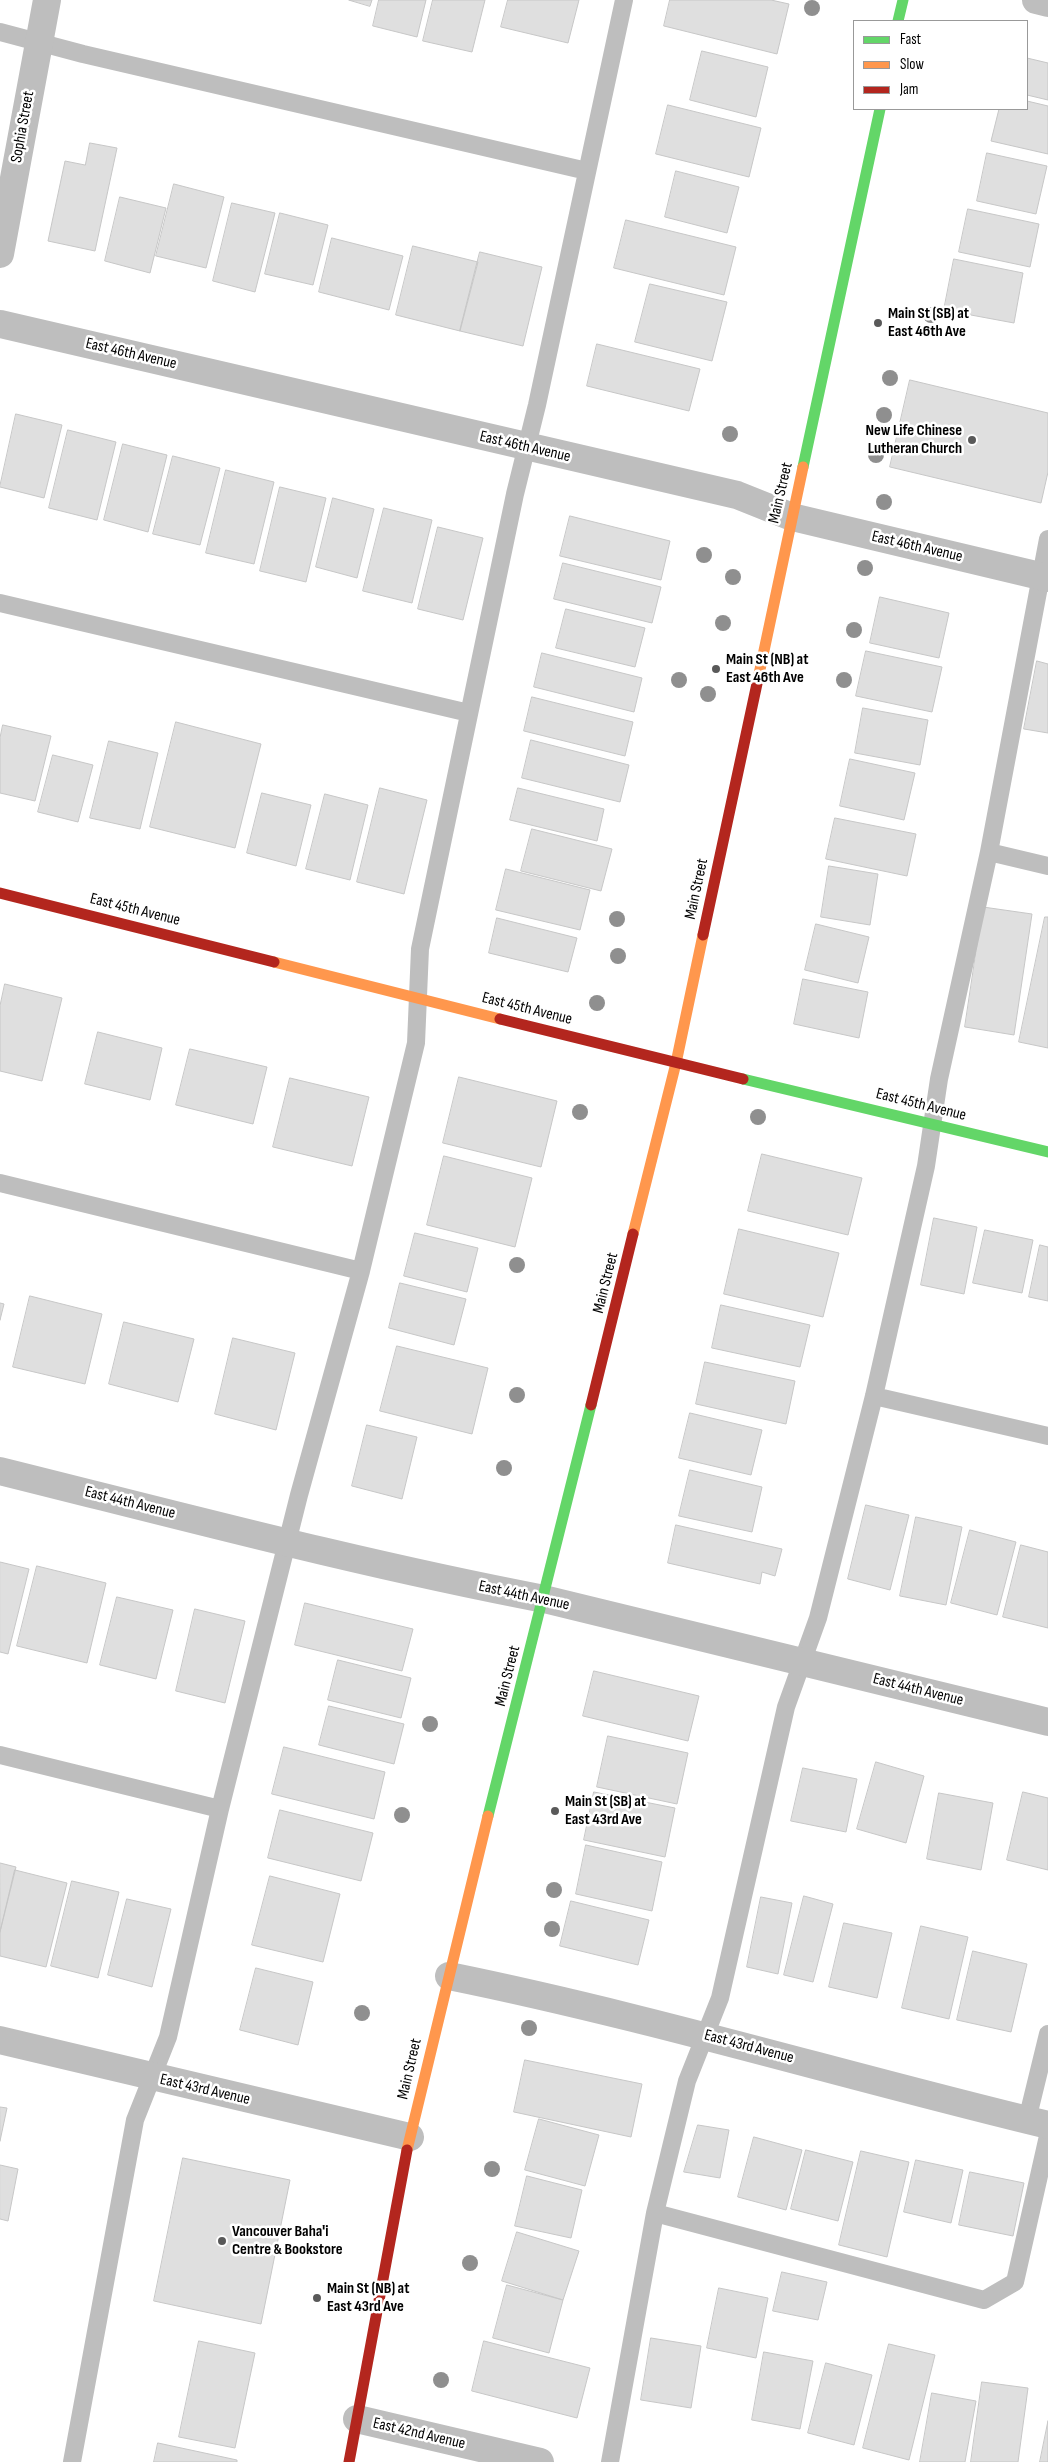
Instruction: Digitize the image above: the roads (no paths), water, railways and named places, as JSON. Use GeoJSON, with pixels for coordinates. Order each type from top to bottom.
{"type":"FeatureCollection","features":[{"type":"Feature","properties":{"kind":"main road"},"geometry":{"type":"LineString","coordinates":[[898,20],[903,0]]}},
{"type":"Feature","properties":{"kind":"main road","name":"Main Street"},"geometry":{"type":"LineString","coordinates":[[349,2462],[410,2137],[676,1062],[880,110]]}},
{"type":"Feature","properties":{"kind":"main road","name":"East 45th Avenue"},"geometry":{"type":"LineString","coordinates":[[0,893],[676,1062],[1048,1152]]}},
{"type":"Feature","properties":{"kind":"street","name":"Sophia Street"},"geometry":{"type":"LineString","coordinates":[[0,254],[47,0]]}},
{"type":"Feature","properties":{"kind":"street"},"geometry":{"type":"LineString","coordinates":[[1036,0],[1048,3]]}},
{"type":"Feature","properties":{"kind":"street","name":"East 46th Avenue"},"geometry":{"type":"LineString","coordinates":[[0,324],[526,448],[737,495],[792,517],[1044,577]]}},
{"type":"Feature","properties":{"kind":"street","name":"East 44th Avenue"},"geometry":{"type":"LineString","coordinates":[[0,1472],[288,1542],[486,1588],[544,1599],[1048,1722]]}},
{"type":"Feature","properties":{"kind":"street","name":"East 43rd Avenue"},"geometry":{"type":"LineString","coordinates":[[449,1976],[511,1988],[705,2035],[1041,2127]]}},
{"type":"Feature","properties":{"kind":"street","name":"East 43rd Avenue"},"geometry":{"type":"LineString","coordinates":[[0,2040],[410,2137]]}},
{"type":"Feature","properties":{"kind":"street","name":"East 42nd Avenue"},"geometry":{"type":"LineString","coordinates":[[357,2420],[540,2462]]}},
{"type":"Feature","properties":{"kind":"lane"},"geometry":{"type":"LineString","coordinates":[[72,2462],[135,2120],[168,2037],[220,1809],[288,1542],[361,1271],[416,1043],[420,949],[469,713],[624,0]]}},
{"type":"Feature","properties":{"kind":"lane"},"geometry":{"type":"LineString","coordinates":[[0,32],[83,54],[587,171]]}},
{"type":"Feature","properties":{"kind":"lane"},"geometry":{"type":"LineString","coordinates":[[610,2462],[655,2213],[687,2081],[720,1998],[786,1707],[818,1618],[874,1396],[926,1166],[939,1079],[989,852],[1044,577],[1048,539]]}},
{"type":"Feature","properties":{"kind":"lane"},"geometry":{"type":"LineString","coordinates":[[0,603],[469,713]]}},
{"type":"Feature","properties":{"kind":"lane"},"geometry":{"type":"LineString","coordinates":[[989,852],[1048,866]]}},
{"type":"Feature","properties":{"kind":"lane"},"geometry":{"type":"LineString","coordinates":[[0,1183],[361,1271]]}},
{"type":"Feature","properties":{"kind":"lane"},"geometry":{"type":"LineString","coordinates":[[874,1396],[1048,1436]]}},
{"type":"Feature","properties":{"kind":"lane"},"geometry":{"type":"LineString","coordinates":[[0,1755],[220,1809]]}},
{"type":"Feature","properties":{"kind":"lane"},"geometry":{"type":"LineString","coordinates":[[655,2213],[984,2300],[1015,2282],[1041,2127],[1048,2034]]}},
{"type":"Feature","properties":{"kind":"place","name":"Main St (SB) at East 46th Ave"},"geometry":{"type":"Point","coordinates":[878,323]}},
{"type":"Feature","properties":{"kind":"place","name":"New Life Chinese Lutheran Church"},"geometry":{"type":"Point","coordinates":[972,440]}},
{"type":"Feature","properties":{"kind":"place","name":"Main St (NB) at East 46th Ave"},"geometry":{"type":"Point","coordinates":[716,669]}},
{"type":"Feature","properties":{"kind":"place","name":"Main St (SB) at East 43rd Ave"},"geometry":{"type":"Point","coordinates":[555,1811]}},
{"type":"Feature","properties":{"kind":"place","name":"Vancouver Baha'i Centre & Bookstore"},"geometry":{"type":"Point","coordinates":[222,2241]}},
{"type":"Feature","properties":{"kind":"place","name":"Main St (NB) at East 43rd Ave"},"geometry":{"type":"Point","coordinates":[317,2298]}}]}
